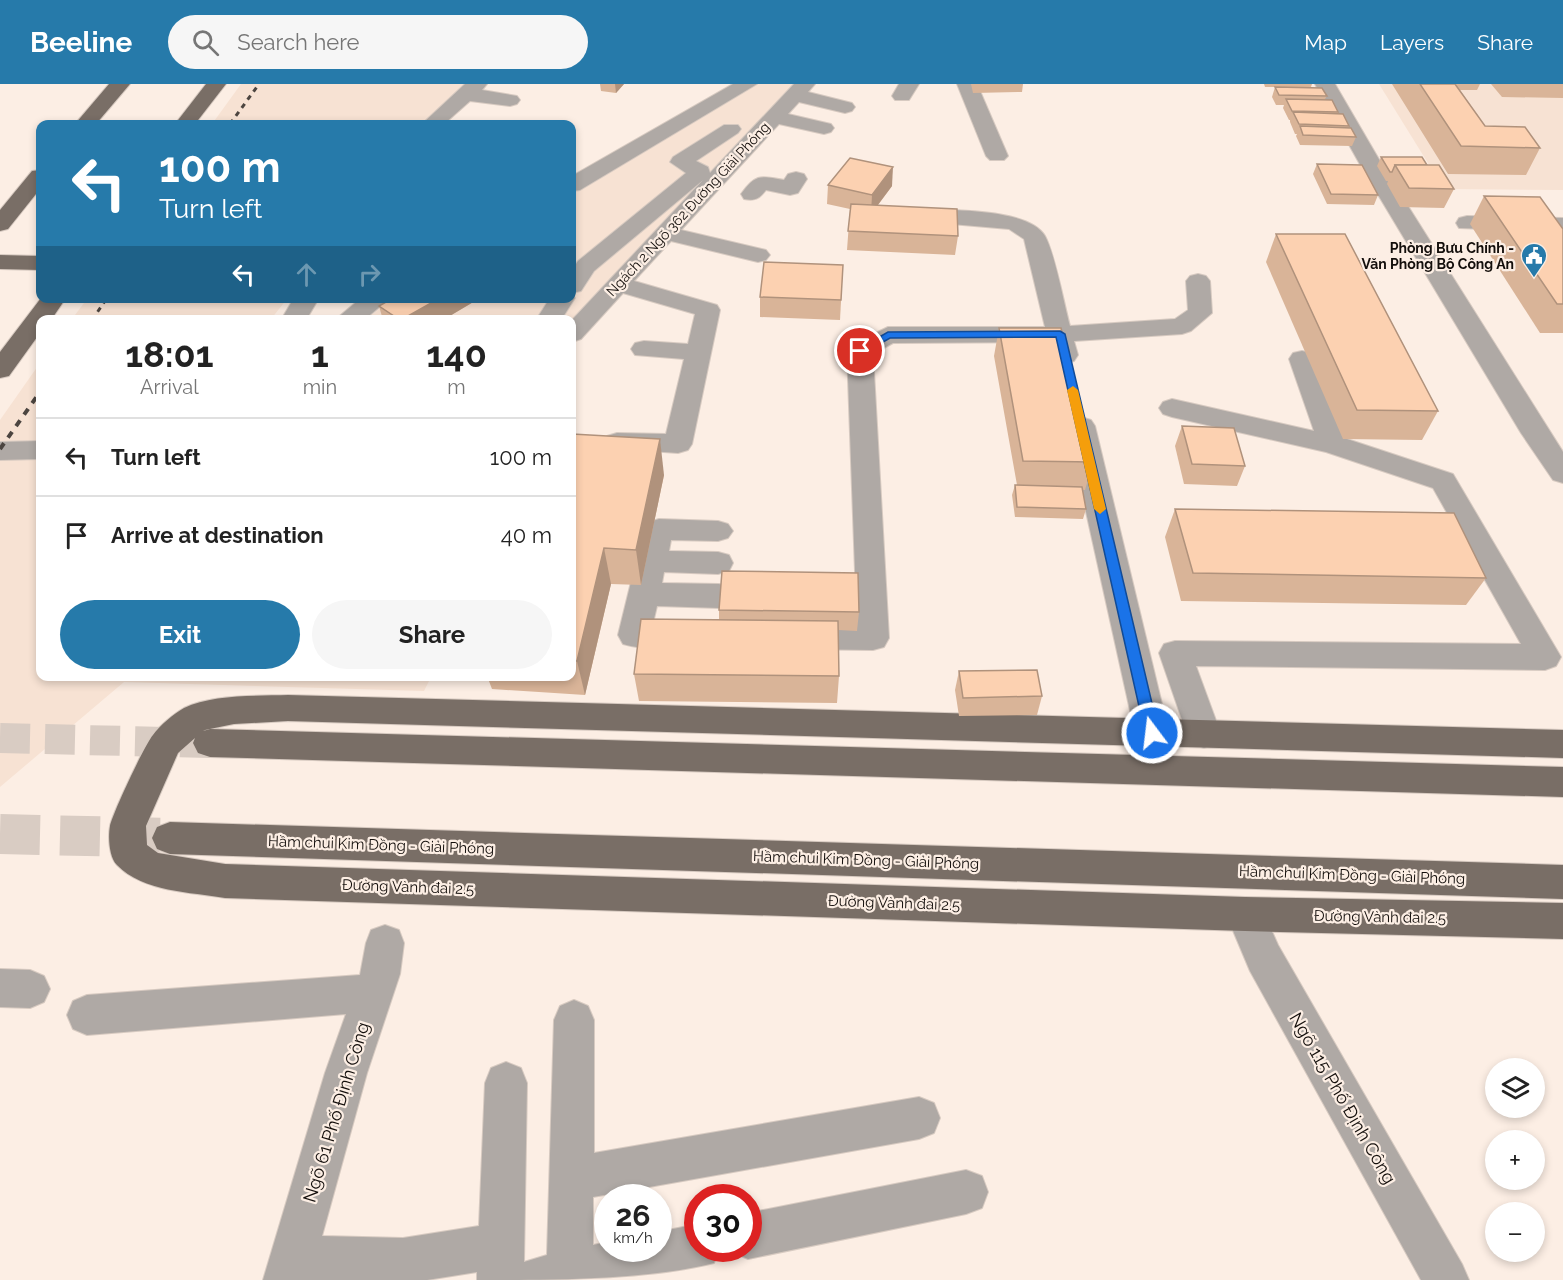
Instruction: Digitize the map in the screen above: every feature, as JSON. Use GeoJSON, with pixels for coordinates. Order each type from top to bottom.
{"type":"FeatureCollection","features":[{"type":"Feature","properties":{"kind":"main road"},"geometry":{"type":"LineString","coordinates":[[88,120],[120,84]]}},
{"type":"Feature","properties":{"kind":"main road"},"geometry":{"type":"LineString","coordinates":[[188,120],[216,84]]}},
{"type":"Feature","properties":{"kind":"main road"},"geometry":{"type":"LineString","coordinates":[[0,224],[36,181]]}},
{"type":"Feature","properties":{"kind":"main road"},"geometry":{"type":"LineString","coordinates":[[0,262],[36,263]]}},
{"type":"Feature","properties":{"kind":"main road"},"geometry":{"type":"LineString","coordinates":[[0,370],[36,322]]}},
{"type":"Feature","properties":{"kind":"main road","name":"Đường Vành đai 2.5"},"geometry":{"type":"LineString","coordinates":[[1152,733],[288,708],[234,710],[195,718],[165,744],[128,826],[129,853],[150,868],[225,881],[1245,914],[1563,921]]}},
{"type":"Feature","properties":{"kind":"main road"},"geometry":{"type":"LineString","coordinates":[[1152,733],[1563,744]]}},
{"type":"Feature","properties":{"kind":"main road"},"geometry":{"type":"LineString","coordinates":[[210,743],[1563,782]]}},
{"type":"Feature","properties":{"kind":"main road","name":"Hầm chui Kim Đồng - Giải Phóng"},"geometry":{"type":"LineString","coordinates":[[170,838],[1563,882]]}},
{"type":"Feature","properties":{"kind":"street"},"geometry":{"type":"LineString","coordinates":[[576,183],[747,84]]}},
{"type":"Feature","properties":{"kind":"street"},"geometry":{"type":"LineString","coordinates":[[968,84],[971,98],[997,156]]}},
{"type":"Feature","properties":{"kind":"street"},"geometry":{"type":"LineString","coordinates":[[1325,84],[1373,168],[1534,433],[1561,466]]}},
{"type":"Feature","properties":{"kind":"street"},"geometry":{"type":"LineString","coordinates":[[436,120],[471,89],[510,100]]}},
{"type":"Feature","properties":{"kind":"street"},"geometry":{"type":"LineString","coordinates":[[800,90],[844,107]]}},
{"type":"Feature","properties":{"kind":"street","name":"Ngách 2 Ngõ 362 Đường Giải Phóng"},"geometry":{"type":"LineString","coordinates":[[576,330],[800,90]]}},
{"type":"Feature","properties":{"kind":"street"},"geometry":{"type":"LineString","coordinates":[[774,117],[824,128]]}},
{"type":"Feature","properties":{"kind":"street"},"geometry":{"type":"LineString","coordinates":[[576,280],[586,266],[700,172],[681,162],[731,129]]}},
{"type":"Feature","properties":{"kind":"street"},"geometry":{"type":"LineString","coordinates":[[716,181],[754,191],[761,183],[790,188],[796,179]]}},
{"type":"Feature","properties":{"kind":"street"},"geometry":{"type":"LineString","coordinates":[[908,215],[1014,223],[1028,230],[1035,238],[1060,334],[1152,733]]}},
{"type":"Feature","properties":{"kind":"street"},"geometry":{"type":"LineString","coordinates":[[1467,223],[1563,225]]}},
{"type":"Feature","properties":{"kind":"street"},"geometry":{"type":"LineString","coordinates":[[666,233],[758,255]]}},
{"type":"Feature","properties":{"kind":"street"},"geometry":{"type":"LineString","coordinates":[[766,637],[873,638],[860,351],[888,335],[1060,334],[1182,327],[1200,313],[1198,280]]}},
{"type":"Feature","properties":{"kind":"street"},"geometry":{"type":"LineString","coordinates":[[593,441],[678,444],[708,310],[618,284]]}},
{"type":"Feature","properties":{"kind":"street"},"geometry":{"type":"LineString","coordinates":[[354,315],[371,303]]}},
{"type":"Feature","properties":{"kind":"street"},"geometry":{"type":"LineString","coordinates":[[644,349],[698,352]]}},
{"type":"Feature","properties":{"kind":"street"},"geometry":{"type":"LineString","coordinates":[[1302,359],[1332,444]]}},
{"type":"Feature","properties":{"kind":"street"},"geometry":{"type":"LineString","coordinates":[[1172,408],[1332,444],[1443,481],[1545,657],[1175,653],[1204,734]]}},
{"type":"Feature","properties":{"kind":"street"},"geometry":{"type":"LineString","coordinates":[[1534,433],[1563,433]]}},
{"type":"Feature","properties":{"kind":"street"},"geometry":{"type":"LineString","coordinates":[[0,451],[36,450]]}},
{"type":"Feature","properties":{"kind":"street"},"geometry":{"type":"LineString","coordinates":[[706,636],[634,635],[659,529],[718,531]]}},
{"type":"Feature","properties":{"kind":"street"},"geometry":{"type":"LineString","coordinates":[[652,561],[718,563]]}},
{"type":"Feature","properties":{"kind":"street"},"geometry":{"type":"LineString","coordinates":[[642,594],[719,596]]}},
{"type":"Feature","properties":{"kind":"street","name":"Ngõ 115 Phố Định Công"},"geometry":{"type":"LineString","coordinates":[[1245,914],[1264,958],[1446,1280]]}},
{"type":"Feature","properties":{"kind":"street","name":"Ngõ 61 Phố Định Công"},"geometry":{"type":"LineString","coordinates":[[289,1269],[346,1072],[373,993],[385,943]]}},
{"type":"Feature","properties":{"kind":"street"},"geometry":{"type":"LineString","coordinates":[[87,1015],[373,993]]}},
{"type":"Feature","properties":{"kind":"street"},"geometry":{"type":"LineString","coordinates":[[574,1020],[571,1179],[553,1276],[684,1250]]}},
{"type":"Feature","properties":{"kind":"street"},"geometry":{"type":"LineString","coordinates":[[289,1269],[403,1261],[501,1262],[506,1083]]}},
{"type":"Feature","properties":{"kind":"street"},"geometry":{"type":"LineString","coordinates":[[571,1179],[919,1118]]}},
{"type":"Feature","properties":{"kind":"street"},"geometry":{"type":"LineString","coordinates":[[762,1233],[966,1192]]}},
{"type":"Feature","properties":{"kind":"shaded area"},"geometry":{"type":"Polygon","coordinates":[[[241,84],[480,84],[438,120],[215,120],[241,84]]]}},
{"type":"Feature","properties":{"kind":"shaded area"},"geometry":{"type":"Polygon","coordinates":[[[754,84],[802,84],[576,324],[576,315],[371,315],[387,303],[576,303],[576,188],[754,84]]]}},
{"type":"Feature","properties":{"kind":"shaded area"},"geometry":{"type":"Polygon","coordinates":[[[1379,84],[1563,84],[1563,190],[1444,189],[1379,84]]]}},
{"type":"Feature","properties":{"kind":"shaded area"},"geometry":{"type":"Polygon","coordinates":[[[84,303],[284,303],[274,315],[75,315],[84,303]]]}},
{"type":"Feature","properties":{"kind":"shaded area"},"geometry":{"type":"Polygon","coordinates":[[[36,369],[36,681],[429,681],[424,691],[124,682],[0,787],[0,420],[36,369]]]}},
{"type":"Feature","properties":{"kind":"building"},"geometry":{"type":"Polygon","coordinates":[[[1420,84],[1455,84],[1485,126],[1525,127],[1540,148],[1461,146],[1420,84]]]}},
{"type":"Feature","properties":{"kind":"building"},"geometry":{"type":"Polygon","coordinates":[[[1275,87],[1322,88],[1327,96],[1279,95],[1275,87]]]}},
{"type":"Feature","properties":{"kind":"building"},"geometry":{"type":"Polygon","coordinates":[[[1286,99],[1332,100],[1338,112],[1292,111],[1286,99]]]}},
{"type":"Feature","properties":{"kind":"building"},"geometry":{"type":"Polygon","coordinates":[[[1293,112],[1343,114],[1349,126],[1299,124],[1293,112]]]}},
{"type":"Feature","properties":{"kind":"building"},"geometry":{"type":"Polygon","coordinates":[[[1300,126],[1351,128],[1356,137],[1303,135],[1300,126]]]}},
{"type":"Feature","properties":{"kind":"building"},"geometry":{"type":"Polygon","coordinates":[[[1381,157],[1422,157],[1427,165],[1395,165],[1390,172],[1381,157]]]}},
{"type":"Feature","properties":{"kind":"building"},"geometry":{"type":"Polygon","coordinates":[[[850,158],[893,167],[872,195],[828,185],[850,158]]]}},
{"type":"Feature","properties":{"kind":"building"},"geometry":{"type":"Polygon","coordinates":[[[1317,164],[1362,165],[1378,195],[1331,194],[1317,164]]]}},
{"type":"Feature","properties":{"kind":"building"},"geometry":{"type":"Polygon","coordinates":[[[1395,165],[1439,165],[1454,189],[1409,188],[1395,165]]]}},
{"type":"Feature","properties":{"kind":"building"},"geometry":{"type":"Polygon","coordinates":[[[1484,196],[1540,197],[1563,229],[1563,304],[1557,304],[1484,196]]]}},
{"type":"Feature","properties":{"kind":"building"},"geometry":{"type":"Polygon","coordinates":[[[851,204],[957,209],[958,236],[848,231],[851,204]]]}},
{"type":"Feature","properties":{"kind":"building"},"geometry":{"type":"Polygon","coordinates":[[[1276,234],[1345,234],[1438,411],[1357,410],[1276,234]]]}},
{"type":"Feature","properties":{"kind":"building"},"geometry":{"type":"Polygon","coordinates":[[[764,262],[843,265],[841,300],[760,297],[764,262]]]}},
{"type":"Feature","properties":{"kind":"building"},"geometry":{"type":"Polygon","coordinates":[[[384,303],[431,303],[410,315],[392,315],[379,306],[384,303]]]}},
{"type":"Feature","properties":{"kind":"building"},"geometry":{"type":"Polygon","coordinates":[[[999,328],[1061,328],[1093,462],[1023,461],[999,328]]]}},
{"type":"Feature","properties":{"kind":"building"},"geometry":{"type":"Polygon","coordinates":[[[1182,426],[1234,428],[1245,466],[1192,464],[1182,426]]]}},
{"type":"Feature","properties":{"kind":"building"},"geometry":{"type":"Polygon","coordinates":[[[576,434],[660,439],[636,550],[604,548],[577,661],[576,434]]]}},
{"type":"Feature","properties":{"kind":"building"},"geometry":{"type":"Polygon","coordinates":[[[1015,485],[1082,487],[1086,509],[1017,507],[1015,485]]]}},
{"type":"Feature","properties":{"kind":"building"},"geometry":{"type":"Polygon","coordinates":[[[1175,509],[1454,513],[1486,578],[1193,573],[1175,509]]]}},
{"type":"Feature","properties":{"kind":"building"},"geometry":{"type":"Polygon","coordinates":[[[722,571],[858,573],[859,612],[719,610],[722,571]]]}},
{"type":"Feature","properties":{"kind":"building"},"geometry":{"type":"Polygon","coordinates":[[[641,619],[838,621],[839,676],[634,674],[641,619]]]}},
{"type":"Feature","properties":{"kind":"building"},"geometry":{"type":"Polygon","coordinates":[[[1037,670],[1042,696],[963,698],[959,671],[1037,670]]]}},
{"type":"Feature","properties":{"kind":"tunnel"},"geometry":{"type":"LineString","coordinates":[[0,738],[210,743]]}},
{"type":"Feature","properties":{"kind":"tunnel"},"geometry":{"type":"LineString","coordinates":[[0,834],[170,838]]}},
{"type":"Feature","properties":{"kind":"railway"},"geometry":{"type":"LineString","coordinates":[[233,120],[259,84]]}},
{"type":"Feature","properties":{"kind":"railway"},"geometry":{"type":"LineString","coordinates":[[95,315],[104,303]]}},
{"type":"Feature","properties":{"kind":"railway"},"geometry":{"type":"LineString","coordinates":[[0,449],[36,398]]}},
{"type":"Feature","properties":{"kind":"slow traffic"},"geometry":{"type":"LineString","coordinates":[[1073,390],[1100,509]]}},
{"type":"Feature","properties":{"kind":"place","name":"Phòng Bưu Chính - Văn Phòng Bộ Công An"},"geometry":{"type":"Point","coordinates":[1534,279]}},
{"type":"Feature","properties":{"kind":"route"},"geometry":{"type":"LineString","coordinates":[[860,351],[888,335],[1060,334],[1152,733]]}}]}
